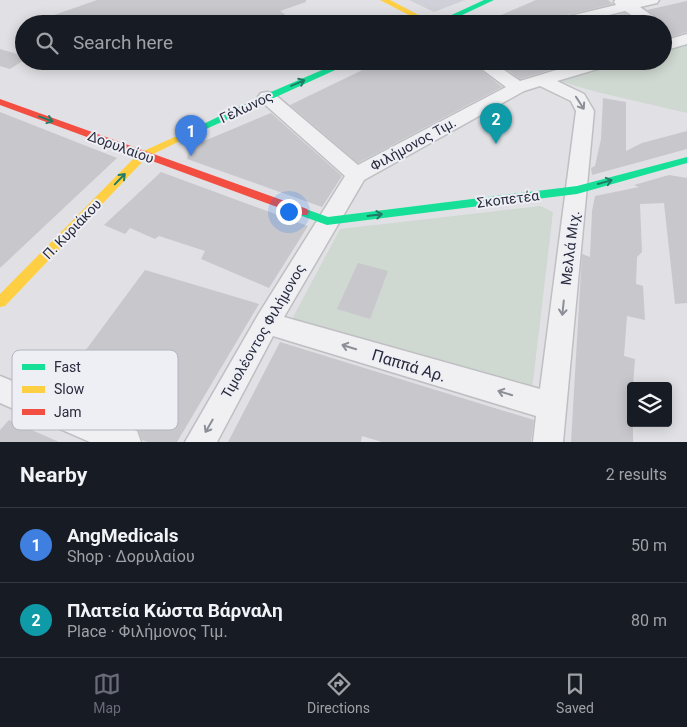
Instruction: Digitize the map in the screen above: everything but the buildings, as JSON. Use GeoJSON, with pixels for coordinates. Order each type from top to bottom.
{"type":"FeatureCollection","features":[{"type":"Feature","properties":{"kind":"street"},"geometry":{"type":"LineString","coordinates":[[384,0],[414,15]]}},
{"type":"Feature","properties":{"kind":"street"},"geometry":{"type":"LineString","coordinates":[[456,15],[490,0]]}},
{"type":"Feature","properties":{"kind":"street"},"geometry":{"type":"LineString","coordinates":[[583,15],[622,3],[652,0]]}},
{"type":"Feature","properties":{"kind":"street"},"geometry":{"type":"LineString","coordinates":[[622,3],[641,15]]}},
{"type":"Feature","properties":{"kind":"street"},"geometry":{"type":"LineString","coordinates":[[672,33],[685,40]]}},
{"type":"Feature","properties":{"kind":"street"},"geometry":{"type":"LineString","coordinates":[[672,44],[685,40]]}},
{"type":"Feature","properties":{"kind":"street","name":"Γέλωνος"},"geometry":{"type":"LineString","coordinates":[[143,155],[329,70]]}},
{"type":"Feature","properties":{"kind":"street"},"geometry":{"type":"LineString","coordinates":[[492,70],[518,87]]}},
{"type":"Feature","properties":{"kind":"street","name":"Φιλήμονος Τιμ."},"geometry":{"type":"LineString","coordinates":[[327,221],[356,175],[518,87],[572,70]]}},
{"type":"Feature","properties":{"kind":"street","name":"Μελλά Μιχ."},"geometry":{"type":"LineString","coordinates":[[540,79],[575,95],[586,112],[548,442]]}},
{"type":"Feature","properties":{"kind":"street"},"geometry":{"type":"LineString","coordinates":[[267,97],[356,175]]}},
{"type":"Feature","properties":{"kind":"street","name":"Δορυλαίου"},"geometry":{"type":"LineString","coordinates":[[0,102],[327,221]]}},
{"type":"Feature","properties":{"kind":"street","name":"Π. Κυριάκου"},"geometry":{"type":"LineString","coordinates":[[0,302],[143,155]]}},
{"type":"Feature","properties":{"kind":"street","name":"Σκοπετέα"},"geometry":{"type":"LineString","coordinates":[[327,221],[577,190],[687,160]]}},
{"type":"Feature","properties":{"kind":"street","name":"Τιμoλέοντος Φιλήμονος"},"geometry":{"type":"LineString","coordinates":[[200,442],[327,221]]}},
{"type":"Feature","properties":{"kind":"street","name":"Παππά Αρ."},"geometry":{"type":"LineString","coordinates":[[267,323],[552,407]]}},
{"type":"Feature","properties":{"kind":"street"},"geometry":{"type":"LineString","coordinates":[[0,389],[12,394]]}},
{"type":"Feature","properties":{"kind":"street"},"geometry":{"type":"LineString","coordinates":[[97,430],[126,442]]}},
{"type":"Feature","properties":{"kind":"shaded area"},"geometry":{"type":"Polygon","coordinates":[[[409,0],[465,0],[434,12],[409,0]]]}},
{"type":"Feature","properties":{"kind":"shaded area"},"geometry":{"type":"Polygon","coordinates":[[[687,42],[687,113],[558,81],[558,77],[583,70],[672,70],[672,46],[687,42]]]}},
{"type":"Feature","properties":{"kind":"shaded area"},"geometry":{"type":"Polygon","coordinates":[[[541,206],[553,212],[532,390],[292,319],[340,229],[541,206]]]}},
{"type":"Feature","properties":{"kind":"traffic: fast"},"geometry":{"type":"LineString","coordinates":[[456,15],[490,0]]}},
{"type":"Feature","properties":{"kind":"traffic: fast"},"geometry":{"type":"LineString","coordinates":[[179,138],[330,70]]}},
{"type":"Feature","properties":{"kind":"traffic: fast"},"geometry":{"type":"LineString","coordinates":[[303,212],[327,221],[577,190],[687,160]]}},
{"type":"Feature","properties":{"kind":"traffic: slow"},"geometry":{"type":"LineString","coordinates":[[384,0],[414,15]]}},
{"type":"Feature","properties":{"kind":"traffic: slow"},"geometry":{"type":"LineString","coordinates":[[0,302],[143,155],[179,138]]}},
{"type":"Feature","properties":{"kind":"traffic: jam"},"geometry":{"type":"LineString","coordinates":[[0,102],[303,212]]}},
{"type":"Feature","properties":{"kind":"place","name":"Πλατεία Κώστα Βάρναλη"},"geometry":{"type":"Point","coordinates":[496,144]}},
{"type":"Feature","properties":{"kind":"place","name":"AngMedicals"},"geometry":{"type":"Point","coordinates":[191,156]}}]}
